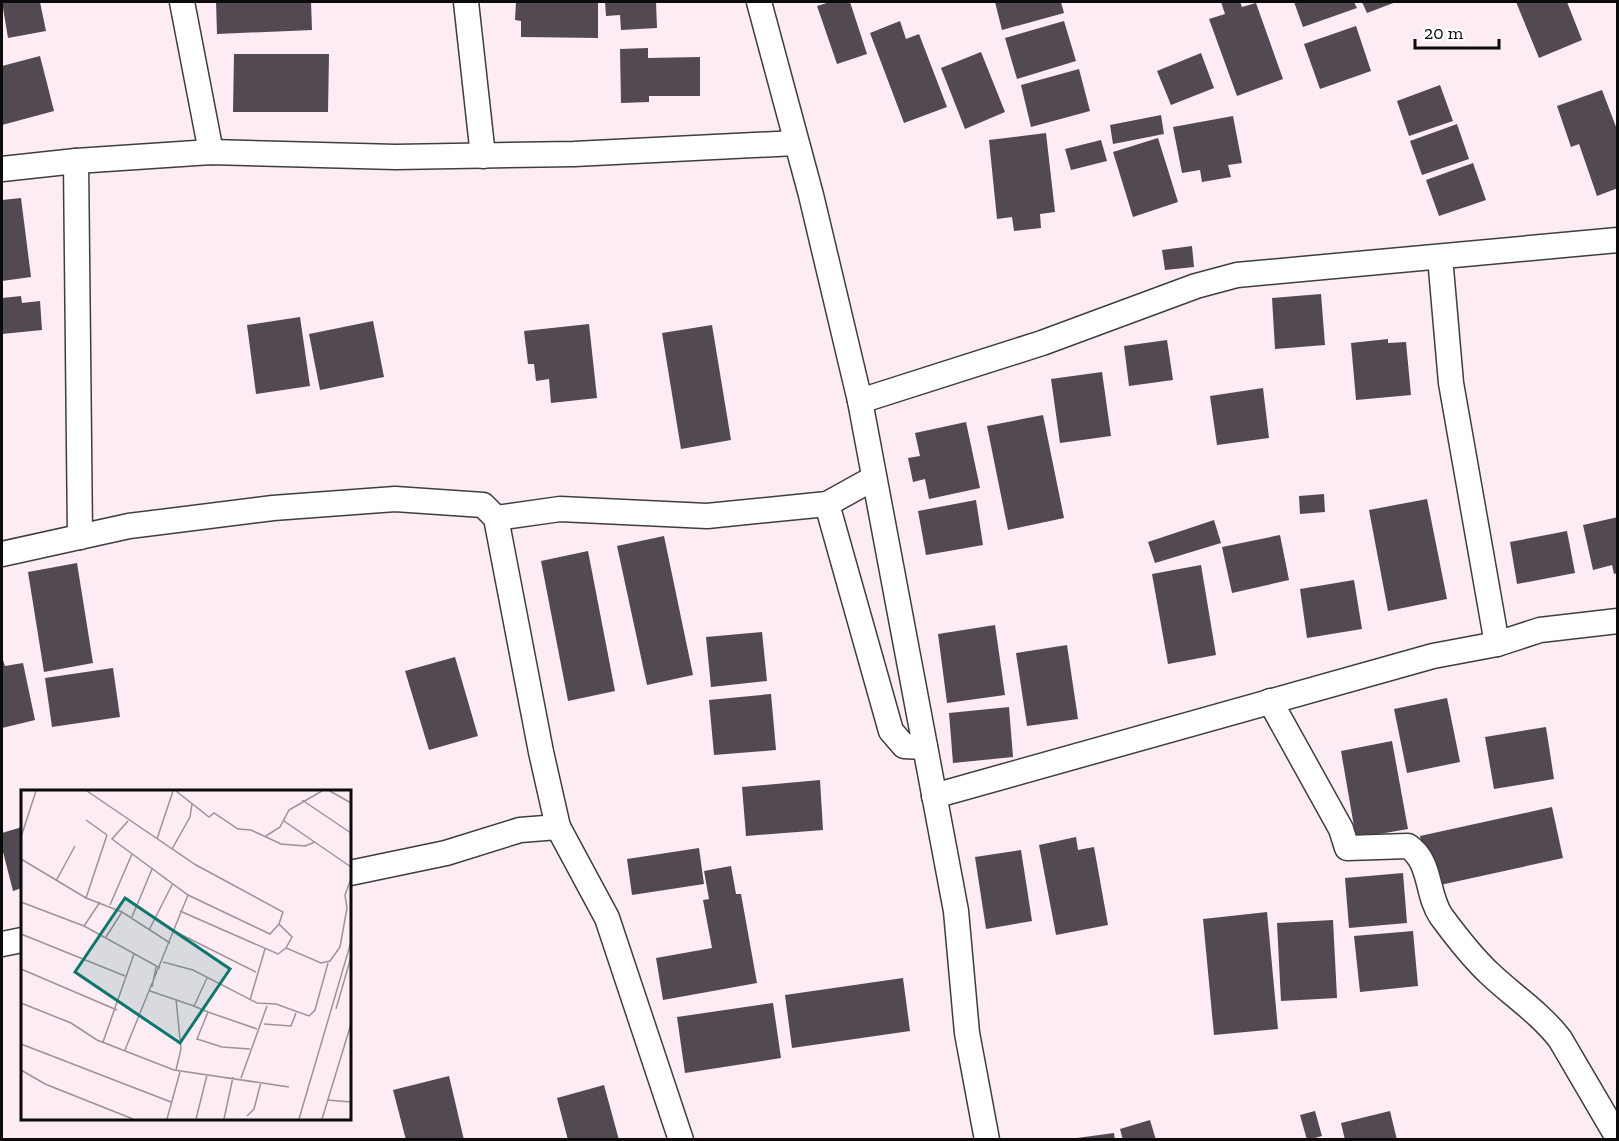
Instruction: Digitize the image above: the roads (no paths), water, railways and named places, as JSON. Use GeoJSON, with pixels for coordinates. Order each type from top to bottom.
{"type":"FeatureCollection","features":[{"type":"Feature","properties":{"kind":"street"},"geometry":{"type":"LineString","coordinates":[[182,2],[211,152]]}},
{"type":"Feature","properties":{"kind":"street"},"geometry":{"type":"LineString","coordinates":[[465,2],[483,156]]}},
{"type":"Feature","properties":{"kind":"street"},"geometry":{"type":"LineString","coordinates":[[759,2],[860,401],[956,911],[967,1033],[987,1140]]}},
{"type":"Feature","properties":{"kind":"street"},"geometry":{"type":"LineString","coordinates":[[2,169],[76,161],[211,152],[396,157],[483,156],[796,143]]}},
{"type":"Feature","properties":{"kind":"street"},"geometry":{"type":"LineString","coordinates":[[76,161],[80,537]]}},
{"type":"Feature","properties":{"kind":"street"},"geometry":{"type":"LineString","coordinates":[[860,401],[1042,343],[1196,286],[1237,275],[1617,240]]}},
{"type":"Feature","properties":{"kind":"street"},"geometry":{"type":"LineString","coordinates":[[1440,257],[1451,383],[1497,644]]}},
{"type":"Feature","properties":{"kind":"street"},"geometry":{"type":"LineString","coordinates":[[496,518],[560,509],[707,516],[827,504],[874,478]]}},
{"type":"Feature","properties":{"kind":"street"},"geometry":{"type":"LineString","coordinates":[[2,554],[151,523],[273,508],[395,499],[483,505],[496,518],[541,752],[558,827],[607,918],[681,1140]]}},
{"type":"Feature","properties":{"kind":"street"},"geometry":{"type":"LineString","coordinates":[[827,504],[891,731],[904,746],[925,747]]}},
{"type":"Feature","properties":{"kind":"street"},"geometry":{"type":"LineString","coordinates":[[934,796],[1433,656],[1497,644],[1540,630],[1617,621]]}},
{"type":"Feature","properties":{"kind":"street"},"geometry":{"type":"LineString","coordinates":[[1270,701],[1341,829],[1347,848],[1408,846],[1416,851],[1423,862],[1435,906],[1443,918],[1479,963],[1554,1031],[1617,1138]]}},
{"type":"Feature","properties":{"kind":"street"},"geometry":{"type":"LineString","coordinates":[[351,873],[446,853],[520,830],[558,827]]}},
{"type":"Feature","properties":{"kind":"street"},"geometry":{"type":"LineString","coordinates":[[2,944],[21,940]]}}]}
